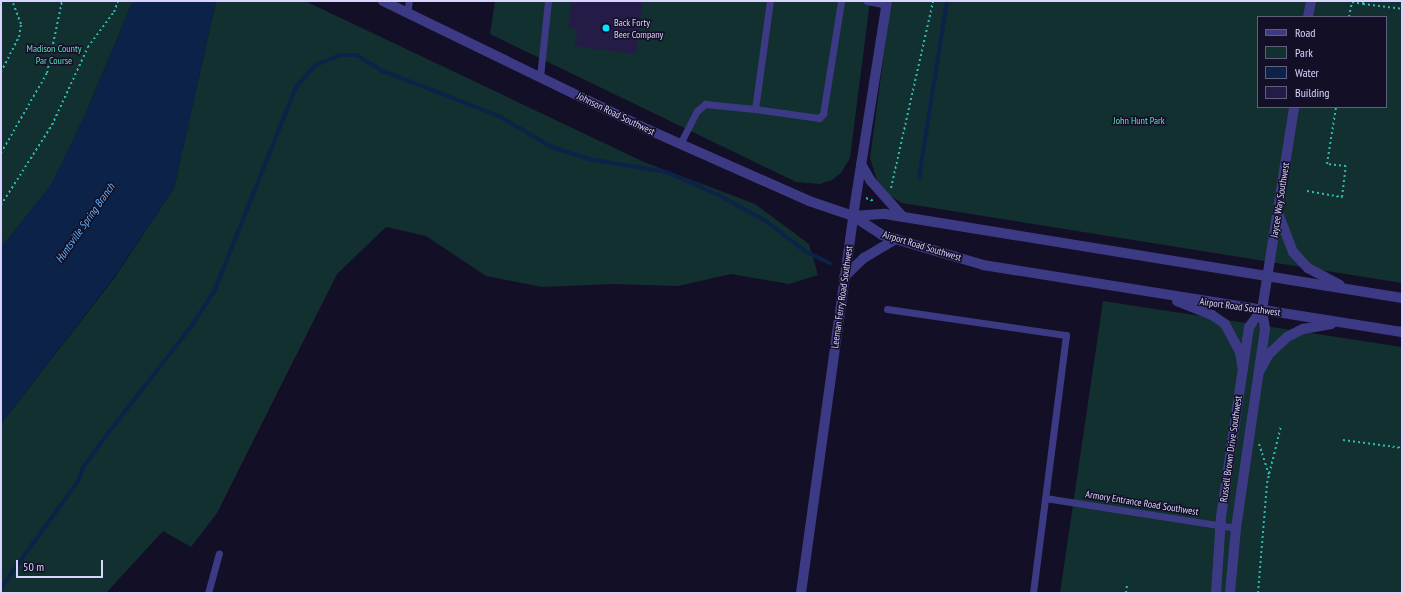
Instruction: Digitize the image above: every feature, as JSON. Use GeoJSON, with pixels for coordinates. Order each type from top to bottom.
{"type":"FeatureCollection","features":[{"type":"Feature","properties":{"kind":"street","name":"Johnson Road Southwest"},"geometry":{"type":"LineString","coordinates":[[383,1],[680,144],[809,201],[853,216]]}},
{"type":"Feature","properties":{"kind":"street"},"geometry":{"type":"LineString","coordinates":[[1308,16],[1311,1]]}},
{"type":"Feature","properties":{"kind":"street","name":"Leeman Ferry Road Southwest"},"geometry":{"type":"LineString","coordinates":[[802,593],[844,277],[887,3]]}},
{"type":"Feature","properties":{"kind":"street","name":"Jaycee Way Southwest"},"geometry":{"type":"LineString","coordinates":[[1264,293],[1294,108]]}},
{"type":"Feature","properties":{"kind":"street"},"geometry":{"type":"LineString","coordinates":[[861,164],[871,181],[903,217]]}},
{"type":"Feature","properties":{"kind":"street"},"geometry":{"type":"LineString","coordinates":[[1278,213],[1293,252],[1308,268],[1353,290]]}},
{"type":"Feature","properties":{"kind":"street","name":"Airport Road Southwest"},"geometry":{"type":"LineString","coordinates":[[853,216],[885,214],[1402,298]]}},
{"type":"Feature","properties":{"kind":"street","name":"Airport Road Southwest"},"geometry":{"type":"LineString","coordinates":[[853,216],[882,235],[983,264],[1162,295],[1402,332]]}},
{"type":"Feature","properties":{"kind":"street"},"geometry":{"type":"LineString","coordinates":[[844,277],[864,258],[896,239]]}},
{"type":"Feature","properties":{"kind":"street","name":"Russell Brown Drive Southwest"},"geometry":{"type":"LineString","coordinates":[[1230,593],[1236,528],[1265,329],[1262,310],[1264,293]]}},
{"type":"Feature","properties":{"kind":"street"},"geometry":{"type":"LineString","coordinates":[[1162,295],[1212,315],[1225,324],[1240,352],[1242,370]]}},
{"type":"Feature","properties":{"kind":"street","name":"Russell Brown Drive Southwest"},"geometry":{"type":"LineString","coordinates":[[1216,593],[1220,525],[1242,370],[1249,327],[1262,310]]}},
{"type":"Feature","properties":{"kind":"street"},"geometry":{"type":"LineString","coordinates":[[1259,372],[1269,354],[1287,336],[1303,328],[1350,323]]}},
{"type":"Feature","properties":{"kind":"lane"},"geometry":{"type":"LineString","coordinates":[[407,13],[409,1]]}},
{"type":"Feature","properties":{"kind":"lane"},"geometry":{"type":"LineString","coordinates":[[540,77],[548,1]]}},
{"type":"Feature","properties":{"kind":"lane"},"geometry":{"type":"LineString","coordinates":[[755,109],[770,1]]}},
{"type":"Feature","properties":{"kind":"lane"},"geometry":{"type":"LineString","coordinates":[[680,144],[697,111],[705,104],[818,118],[823,114],[841,1]]}},
{"type":"Feature","properties":{"kind":"lane"},"geometry":{"type":"LineString","coordinates":[[867,1],[887,3]]}},
{"type":"Feature","properties":{"kind":"lane"},"geometry":{"type":"LineString","coordinates":[[887,309],[1066,335],[1033,593]]}},
{"type":"Feature","properties":{"kind":"lane","name":"Armory Entrance Road Southwest"},"geometry":{"type":"LineString","coordinates":[[1045,498],[1236,528]]}},
{"type":"Feature","properties":{"kind":"lane"},"geometry":{"type":"LineString","coordinates":[[208,593],[219,553]]}},
{"type":"Feature","properties":{"kind":"path"},"geometry":{"type":"LineString","coordinates":[[1,72],[19,37],[21,24],[12,1]]}},
{"type":"Feature","properties":{"kind":"path"},"geometry":{"type":"LineString","coordinates":[[1,153],[47,73],[62,1]]}},
{"type":"Feature","properties":{"kind":"path"},"geometry":{"type":"LineString","coordinates":[[1,205],[52,125],[88,47],[114,12],[118,1]]}},
{"type":"Feature","properties":{"kind":"path"},"geometry":{"type":"LineString","coordinates":[[891,189],[933,1]]}},
{"type":"Feature","properties":{"kind":"path"},"geometry":{"type":"LineString","coordinates":[[1349,16],[1352,2],[1363,2],[1402,9]]}},
{"type":"Feature","properties":{"kind":"path"},"geometry":{"type":"LineString","coordinates":[[1307,191],[1342,197],[1346,166],[1328,164],[1336,108]]}},
{"type":"Feature","properties":{"kind":"path"},"geometry":{"type":"LineString","coordinates":[[864,197],[874,201]]}},
{"type":"Feature","properties":{"kind":"path"},"geometry":{"type":"LineString","coordinates":[[1258,593],[1261,530],[1269,476],[1281,426]]}},
{"type":"Feature","properties":{"kind":"path"},"geometry":{"type":"LineString","coordinates":[[1344,440],[1402,448]]}},
{"type":"Feature","properties":{"kind":"path"},"geometry":{"type":"LineString","coordinates":[[1259,442],[1269,476]]}},
{"type":"Feature","properties":{"kind":"path"},"geometry":{"type":"LineString","coordinates":[[1126,593],[1127,585]]}},
{"type":"Feature","properties":{"kind":"green space","name":"Madison County Par Course"},"geometry":{"type":"Polygon","coordinates":[[[1,1],[133,1],[84,117],[52,184],[1,248],[1,1]]]}},
{"type":"Feature","properties":{"kind":"green space"},"geometry":{"type":"Polygon","coordinates":[[[216,1],[305,1],[644,162],[755,204],[809,244],[818,275],[789,284],[731,274],[678,286],[612,284],[542,287],[486,276],[426,236],[386,227],[337,274],[217,513],[191,547],[163,531],[106,593],[1,593],[1,424],[115,277],[174,188],[216,1]]]}},
{"type":"Feature","properties":{"kind":"green space"},"geometry":{"type":"Polygon","coordinates":[[[495,1],[870,1],[850,158],[841,173],[832,180],[820,184],[796,182],[490,34],[495,1]]]}},
{"type":"Feature","properties":{"kind":"green space","name":"John Hunt Park"},"geometry":{"type":"Polygon","coordinates":[[[891,1],[1402,1],[1402,283],[902,203],[889,195],[877,180],[870,158],[891,1]]]}},
{"type":"Feature","properties":{"kind":"green space"},"geometry":{"type":"Polygon","coordinates":[[[1103,301],[1402,347],[1402,593],[1060,593],[1103,301]]]}},
{"type":"Feature","properties":{"kind":"water","name":"Huntsville Spring Branch"},"geometry":{"type":"Polygon","coordinates":[[[133,1],[216,1],[174,188],[115,276],[1,424],[1,248],[52,183],[84,117],[133,1]]]}},
{"type":"Feature","properties":{"kind":"building","name":"Back Forty Beer Company"},"geometry":{"type":"Polygon","coordinates":[[[572,1],[643,1],[636,54],[575,46],[577,29],[568,27],[572,1]]]}},
{"type":"Feature","properties":{"kind":"waterway"},"geometry":{"type":"LineString","coordinates":[[919,178],[947,1]]}},
{"type":"Feature","properties":{"kind":"waterway"},"geometry":{"type":"LineString","coordinates":[[1,588],[79,480],[83,468],[193,324],[214,292],[296,87],[316,65],[341,55],[357,55],[383,71],[499,116],[552,147],[588,159],[667,172],[719,195],[766,221],[805,251],[830,263]]}},
{"type":"Feature","properties":{"kind":"place","name":"Back Forty Beer Company"},"geometry":{"type":"Point","coordinates":[606,28]}}]}
